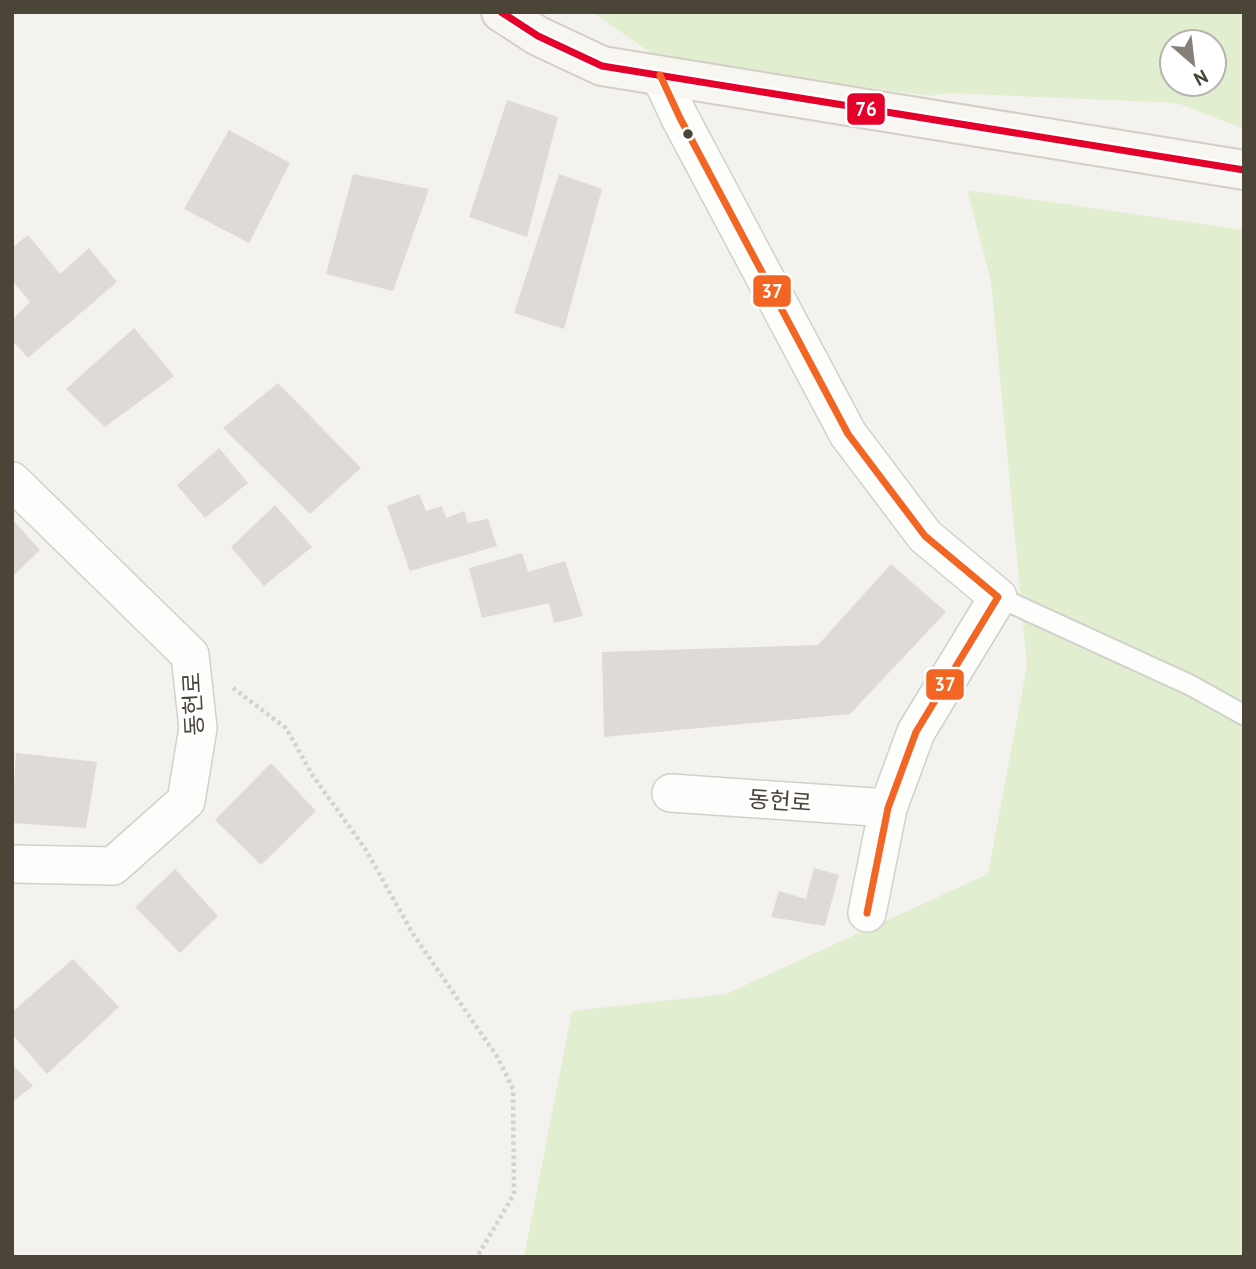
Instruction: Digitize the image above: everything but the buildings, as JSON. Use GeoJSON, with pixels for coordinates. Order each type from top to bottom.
{"type":"FeatureCollection","features":[{"type":"Feature","properties":{"kind":"street"},"geometry":{"type":"LineString","coordinates":[[501,12],[538,36],[602,66],[1244,170]]}},
{"type":"Feature","properties":{"kind":"street"},"geometry":{"type":"LineString","coordinates":[[660,75],[680,118],[848,434],[925,536],[998,597],[916,732],[888,808],[867,913]]}},
{"type":"Feature","properties":{"kind":"street","name":"동헌로"},"geometry":{"type":"LineString","coordinates":[[12,481],[190,655],[198,728],[186,802],[113,866],[12,864]]}},
{"type":"Feature","properties":{"kind":"street","name":"동헌로"},"geometry":{"type":"LineString","coordinates":[[671,793],[888,808]]}},
{"type":"Feature","properties":{"kind":"lane"},"geometry":{"type":"LineString","coordinates":[[998,597],[1190,685],[1244,715]]}},
{"type":"Feature","properties":{"kind":"path"},"geometry":{"type":"LineString","coordinates":[[190,655],[286,728],[313,776],[366,850],[413,934],[503,1068],[513,1089],[514,1194],[477,1257]]}},
{"type":"Feature","properties":{"kind":"green space"},"geometry":{"type":"Polygon","coordinates":[[[592,12],[1244,12],[1244,129],[1177,103],[947,93],[929,96],[660,59],[592,12]]]}},
{"type":"Feature","properties":{"kind":"green space"},"geometry":{"type":"Polygon","coordinates":[[[967,190],[1244,230],[1244,1257],[524,1257],[572,1011],[726,994],[988,874],[1027,666],[991,281],[967,190]]]}},
{"type":"Feature","properties":{"kind":"transit line","name":"76"},"geometry":{"type":"LineString","coordinates":[[501,12],[538,36],[602,66],[1244,170]]}},
{"type":"Feature","properties":{"kind":"transit line","name":"37"},"geometry":{"type":"LineString","coordinates":[[660,75],[680,118],[848,434],[925,536],[998,597],[916,732],[888,808],[867,913]]}}]}
